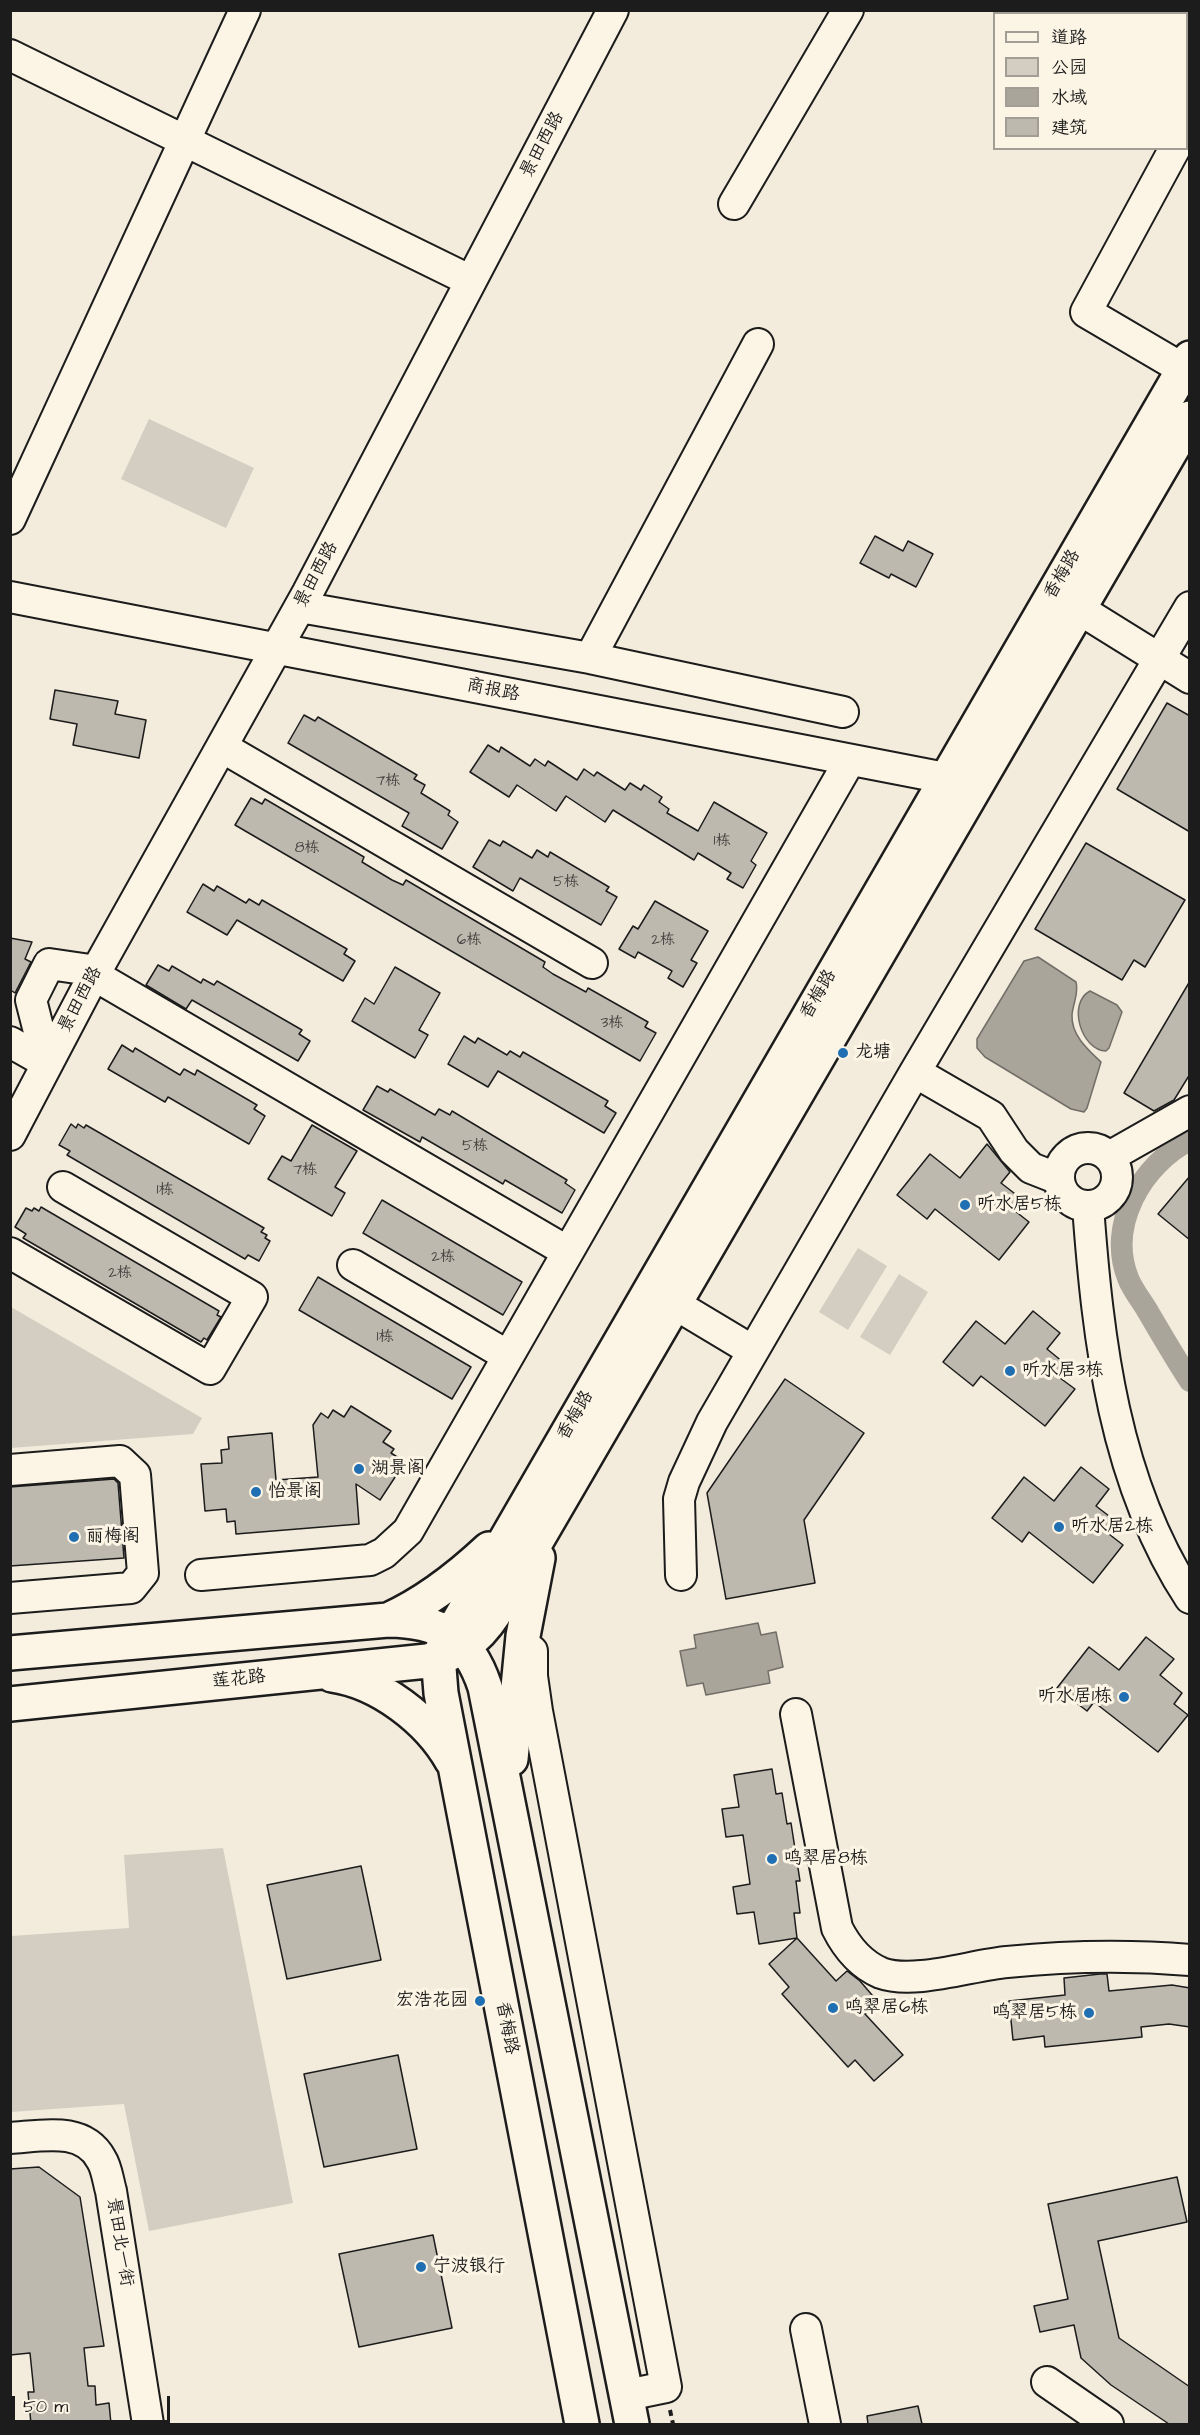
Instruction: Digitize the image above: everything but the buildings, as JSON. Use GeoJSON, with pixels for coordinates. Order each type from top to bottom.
{"type":"FeatureCollection","features":[{"type":"Feature","properties":{"kind":"main road","name":"香梅路"},"geometry":{"type":"LineString","coordinates":[[582,2424],[441,1693],[452,1646],[513,1524],[662,1296],[960,781],[1186,363]]}},
{"type":"Feature","properties":{"kind":"main road","name":"香梅路"},"geometry":{"type":"LineString","coordinates":[[960,781],[1079,609],[1190,418]]}},
{"type":"Feature","properties":{"kind":"main road","name":"香梅路"},"geometry":{"type":"LineString","coordinates":[[452,1646],[488,1623],[549,1525],[662,1296]]}},
{"type":"Feature","properties":{"kind":"main road"},"geometry":{"type":"LineString","coordinates":[[388,1620],[406,1612],[455,1579],[513,1524]]}},
{"type":"Feature","properties":{"kind":"main road"},"geometry":{"type":"LineString","coordinates":[[511,1818],[511,1760],[515,1700],[526,1612],[549,1525]]}},
{"type":"Feature","properties":{"kind":"main road"},"geometry":{"type":"LineString","coordinates":[[10,1653],[388,1620],[415,1622],[439,1628],[452,1646],[477,1665],[485,1687],[630,2410]]}},
{"type":"Feature","properties":{"kind":"main road"},"geometry":{"type":"LineString","coordinates":[[149,1641],[161,1652],[165,1673],[151,1690]]}},
{"type":"Feature","properties":{"kind":"main road","name":"莲花路"},"geometry":{"type":"LineString","coordinates":[[10,1704],[309,1673],[452,1646]]}},
{"type":"Feature","properties":{"kind":"main road"},"geometry":{"type":"LineString","coordinates":[[309,1673],[338,1675],[358,1681],[396,1702],[432,1734],[457,1771]]}},
{"type":"Feature","properties":{"kind":"street"},"geometry":{"type":"LineString","coordinates":[[10,519],[245,10]]}},
{"type":"Feature","properties":{"kind":"street","name":"景田西路"},"geometry":{"type":"LineString","coordinates":[[10,1135],[96,973],[300,607],[613,10]]}},
{"type":"Feature","properties":{"kind":"street"},"geometry":{"type":"LineString","coordinates":[[734,204],[848,10]]}},
{"type":"Feature","properties":{"kind":"street"},"geometry":{"type":"LineString","coordinates":[[10,55],[471,281]]}},
{"type":"Feature","properties":{"kind":"street"},"geometry":{"type":"LineString","coordinates":[[1174,150],[1086,312],[1186,363]]}},
{"type":"Feature","properties":{"kind":"street"},"geometry":{"type":"LineString","coordinates":[[590,658],[758,344]]}},
{"type":"Feature","properties":{"kind":"street","name":"商报路"},"geometry":{"type":"LineString","coordinates":[[10,597],[960,781]]}},
{"type":"Feature","properties":{"kind":"street"},"geometry":{"type":"LineString","coordinates":[[300,607],[590,658],[843,712]]}},
{"type":"Feature","properties":{"kind":"street"},"geometry":{"type":"LineString","coordinates":[[681,1575],[679,1499],[684,1482],[712,1422],[915,1072],[1190,607]]}},
{"type":"Feature","properties":{"kind":"street"},"geometry":{"type":"LineString","coordinates":[[1079,609],[1190,678]]}},
{"type":"Feature","properties":{"kind":"street"},"geometry":{"type":"LineString","coordinates":[[222,747],[592,963]]}},
{"type":"Feature","properties":{"kind":"street"},"geometry":{"type":"LineString","coordinates":[[201,1575],[370,1560],[384,1553],[408,1531],[850,759]]}},
{"type":"Feature","properties":{"kind":"street"},"geometry":{"type":"LineString","coordinates":[[48,1063],[31,1000],[49,964],[96,973],[568,1252]]}},
{"type":"Feature","properties":{"kind":"street"},"geometry":{"type":"LineString","coordinates":[[10,1042],[48,1063]]}},
{"type":"Feature","properties":{"kind":"street"},"geometry":{"type":"LineString","coordinates":[[915,1072],[991,1116],[1014,1151],[1030,1168],[1059,1179]]}},
{"type":"Feature","properties":{"kind":"street"},"geometry":{"type":"LineString","coordinates":[[1109,1157],[1190,1111]]}},
{"type":"Feature","properties":{"kind":"street"},"geometry":{"type":"LineString","coordinates":[[1093,1148],[1109,1157],[1115,1166],[1117,1175],[1114,1191],[1103,1201],[1088,1206],[1070,1200],[1061,1189],[1059,1179],[1063,1162],[1069,1155],[1078,1150],[1093,1148]]}},
{"type":"Feature","properties":{"kind":"street"},"geometry":{"type":"LineString","coordinates":[[10,1253],[210,1370],[252,1298],[63,1187]]}},
{"type":"Feature","properties":{"kind":"street"},"geometry":{"type":"LineString","coordinates":[[1088,1206],[1099,1323],[1120,1438],[1145,1514],[1162,1551],[1190,1599]]}},
{"type":"Feature","properties":{"kind":"street"},"geometry":{"type":"LineString","coordinates":[[353,1265],[508,1356]]}},
{"type":"Feature","properties":{"kind":"street"},"geometry":{"type":"LineString","coordinates":[[662,1296],[753,1351]]}},
{"type":"Feature","properties":{"kind":"street"},"geometry":{"type":"LineString","coordinates":[[10,1470],[120,1461],[135,1475],[143,1574],[131,1588],[10,1598]]}},
{"type":"Feature","properties":{"kind":"street"},"geometry":{"type":"LineString","coordinates":[[549,1525],[535,1583],[532,1676],[666,2387],[630,2410]]}},
{"type":"Feature","properties":{"kind":"street"},"geometry":{"type":"LineString","coordinates":[[796,1714],[837,1928],[855,1955],[867,1965],[882,1973],[913,1977],[1005,1962],[1083,1957],[1190,1960]]}},
{"type":"Feature","properties":{"kind":"street","name":"景田北一街"},"geometry":{"type":"LineString","coordinates":[[10,2138],[65,2134],[86,2143],[100,2157],[111,2191],[148,2424]]}},
{"type":"Feature","properties":{"kind":"street"},"geometry":{"type":"LineString","coordinates":[[807,2329],[825,2424]]}},
{"type":"Feature","properties":{"kind":"street"},"geometry":{"type":"LineString","coordinates":[[1047,2382],[1108,2424]]}},
{"type":"Feature","properties":{"kind":"green space"},"geometry":{"type":"Polygon","coordinates":[[[149,419],[254,468],[226,528],[121,479],[149,419]]]}},
{"type":"Feature","properties":{"kind":"green space"},"geometry":{"type":"Polygon","coordinates":[[[858,1248],[887,1266],[848,1330],[819,1312],[858,1248]]]}},
{"type":"Feature","properties":{"kind":"green space"},"geometry":{"type":"Polygon","coordinates":[[[899,1274],[928,1292],[890,1355],[860,1337],[899,1274]]]}},
{"type":"Feature","properties":{"kind":"green space"},"geometry":{"type":"Polygon","coordinates":[[[11,1307],[202,1418],[193,1434],[11,1448],[11,1307]]]}},
{"type":"Feature","properties":{"kind":"green space"},"geometry":{"type":"Polygon","coordinates":[[[223,1848],[293,2203],[149,2231],[124,2104],[11,2112],[11,1936],[129,1928],[124,1855],[223,1848]]]}},
{"type":"Feature","properties":{"kind":"water"},"geometry":{"type":"Polygon","coordinates":[[[1038,957],[1076,982],[1072,1015],[1074,1029],[1081,1042],[1101,1062],[1084,1112],[1071,1109],[985,1057],[977,1048],[977,1039],[1024,961],[1038,957]]]}},
{"type":"Feature","properties":{"kind":"water"},"geometry":{"type":"Polygon","coordinates":[[[1090,991],[1117,1005],[1122,1012],[1106,1051],[1097,1049],[1090,1043],[1080,1025],[1079,1005],[1090,991]]]}},
{"type":"Feature","properties":{"kind":"water"},"geometry":{"type":"Polygon","coordinates":[[[758,1623],[761,1635],[776,1632],[783,1667],[768,1671],[770,1683],[706,1695],[703,1683],[687,1686],[680,1651],[696,1648],[694,1635],[758,1623]]]}},
{"type":"Feature","properties":{"kind":"waterway"},"geometry":{"type":"LineString","coordinates":[[1190,1140],[1157,1164],[1144,1180],[1133,1198],[1122,1237],[1123,1258],[1128,1278],[1190,1381]]}},
{"type":"Feature","properties":{"kind":"place","name":"龙塘"},"geometry":{"type":"Point","coordinates":[843,1053]}},
{"type":"Feature","properties":{"kind":"place","name":"听水居5栋"},"geometry":{"type":"Point","coordinates":[965,1205]}},
{"type":"Feature","properties":{"kind":"place","name":"听水居3栋"},"geometry":{"type":"Point","coordinates":[1010,1371]}},
{"type":"Feature","properties":{"kind":"place","name":"湖景阁"},"geometry":{"type":"Point","coordinates":[359,1469]}},
{"type":"Feature","properties":{"kind":"place","name":"怡景阁"},"geometry":{"type":"Point","coordinates":[256,1492]}},
{"type":"Feature","properties":{"kind":"place","name":"听水居2栋"},"geometry":{"type":"Point","coordinates":[1059,1527]}},
{"type":"Feature","properties":{"kind":"place","name":"丽梅阁"},"geometry":{"type":"Point","coordinates":[74,1537]}},
{"type":"Feature","properties":{"kind":"place","name":"听水居1栋"},"geometry":{"type":"Point","coordinates":[1124,1697]}},
{"type":"Feature","properties":{"kind":"place","name":"鸣翠居8栋"},"geometry":{"type":"Point","coordinates":[772,1859]}},
{"type":"Feature","properties":{"kind":"place","name":"宏浩花园"},"geometry":{"type":"Point","coordinates":[480,2001]}},
{"type":"Feature","properties":{"kind":"place","name":"鸣翠居6栋"},"geometry":{"type":"Point","coordinates":[833,2008]}},
{"type":"Feature","properties":{"kind":"place","name":"鸣翠居5栋"},"geometry":{"type":"Point","coordinates":[1089,2013]}},
{"type":"Feature","properties":{"kind":"place","name":"宁波银行"},"geometry":{"type":"Point","coordinates":[421,2267]}}]}
